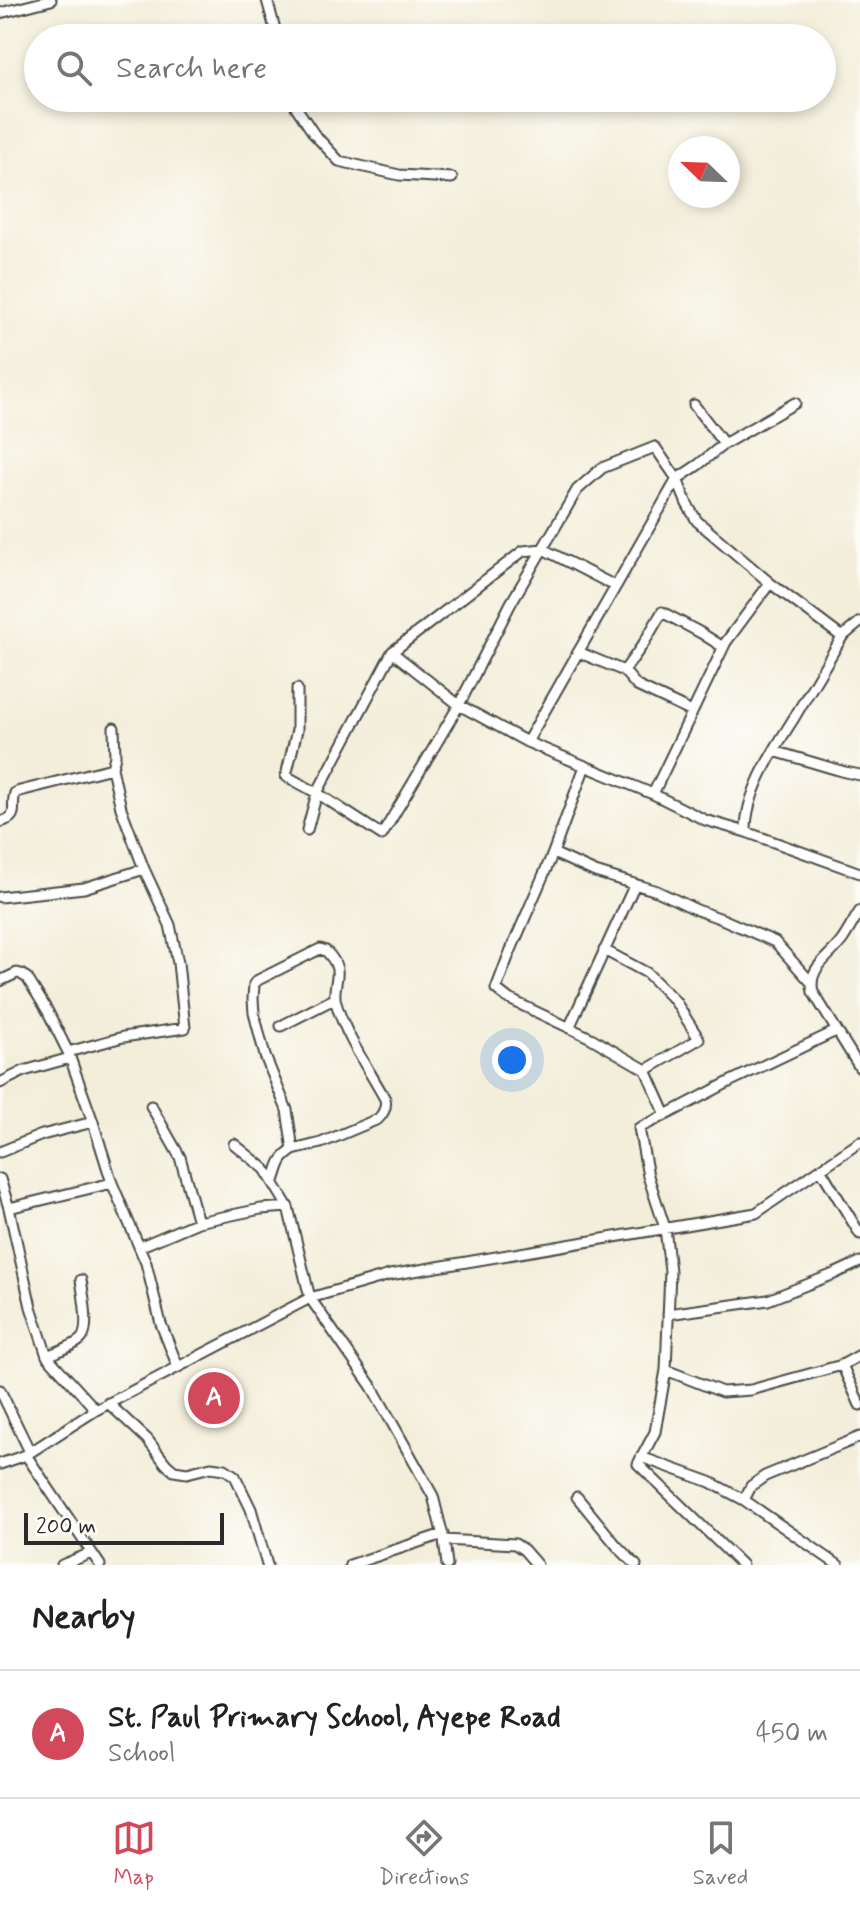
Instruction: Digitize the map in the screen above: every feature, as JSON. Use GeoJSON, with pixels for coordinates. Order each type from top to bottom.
{"type":"FeatureCollection","features":[{"type":"Feature","properties":{"kind":"street"},"geometry":{"type":"LineString","coordinates":[[0,13],[51,0]]}},
{"type":"Feature","properties":{"kind":"street"},"geometry":{"type":"LineString","coordinates":[[267,0],[274,24]]}},
{"type":"Feature","properties":{"kind":"street"},"geometry":{"type":"LineString","coordinates":[[299,112],[314,134],[339,161],[399,175],[452,178]]}},
{"type":"Feature","properties":{"kind":"street"},"geometry":{"type":"LineString","coordinates":[[527,742],[677,479],[724,444],[795,403]]}},
{"type":"Feature","properties":{"kind":"street"},"geometry":{"type":"LineString","coordinates":[[694,405],[724,444]]}},
{"type":"Feature","properties":{"kind":"street"},"geometry":{"type":"LineString","coordinates":[[297,689],[297,730],[286,776],[382,835],[459,705],[511,603],[577,490],[602,468],[655,447],[677,479],[697,521],[770,583],[842,637]]}},
{"type":"Feature","properties":{"kind":"street"},"geometry":{"type":"LineString","coordinates":[[307,830],[317,793],[392,652],[523,551],[543,549],[615,586]]}},
{"type":"Feature","properties":{"kind":"street"},"geometry":{"type":"LineString","coordinates":[[653,794],[723,647],[770,583]]}},
{"type":"Feature","properties":{"kind":"street"},"geometry":{"type":"LineString","coordinates":[[624,671],[662,612],[723,647]]}},
{"type":"Feature","properties":{"kind":"street"},"geometry":{"type":"LineString","coordinates":[[746,832],[747,817],[762,771],[842,637],[860,622]]}},
{"type":"Feature","properties":{"kind":"street"},"geometry":{"type":"LineString","coordinates":[[392,652],[459,705],[527,742],[653,794],[705,820],[860,873]]}},
{"type":"Feature","properties":{"kind":"street"},"geometry":{"type":"LineString","coordinates":[[578,652],[624,671],[637,686],[692,712]]}},
{"type":"Feature","properties":{"kind":"street"},"geometry":{"type":"LineString","coordinates":[[0,1083],[24,1071],[123,1037],[185,1028],[178,963],[170,925],[121,808],[112,768],[114,728]]}},
{"type":"Feature","properties":{"kind":"street"},"geometry":{"type":"LineString","coordinates":[[774,751],[860,775]]}},
{"type":"Feature","properties":{"kind":"street"},"geometry":{"type":"LineString","coordinates":[[585,766],[553,853],[496,989],[509,999],[646,1070],[666,1115]]}},
{"type":"Feature","properties":{"kind":"street"},"geometry":{"type":"LineString","coordinates":[[0,822],[12,817],[15,793],[112,768]]}},
{"type":"Feature","properties":{"kind":"street"},"geometry":{"type":"LineString","coordinates":[[553,853],[595,872],[657,891],[775,942],[810,981],[813,992],[860,1068]]}},
{"type":"Feature","properties":{"kind":"street"},"geometry":{"type":"LineString","coordinates":[[0,897],[84,888],[144,869]]}},
{"type":"Feature","properties":{"kind":"street"},"geometry":{"type":"LineString","coordinates":[[569,1028],[635,884]]}},
{"type":"Feature","properties":{"kind":"street"},"geometry":{"type":"LineString","coordinates":[[810,981],[814,971],[842,941],[860,911]]}},
{"type":"Feature","properties":{"kind":"street"},"geometry":{"type":"LineString","coordinates":[[274,1181],[283,1157],[293,1150],[321,1143],[378,1119],[385,1110],[385,1099],[347,1033],[334,999],[338,973],[330,954],[322,949],[254,984],[254,1013],[265,1056],[287,1110],[293,1150]]}},
{"type":"Feature","properties":{"kind":"street"},"geometry":{"type":"LineString","coordinates":[[604,950],[647,973],[675,1001],[699,1039],[646,1070]]}},
{"type":"Feature","properties":{"kind":"street"},"geometry":{"type":"LineString","coordinates":[[0,981],[17,973],[27,978],[69,1055],[112,1183],[149,1271],[161,1324],[178,1367]]}},
{"type":"Feature","properties":{"kind":"street"},"geometry":{"type":"LineString","coordinates":[[281,1026],[334,999]]}},
{"type":"Feature","properties":{"kind":"street"},"geometry":{"type":"LineString","coordinates":[[742,1565],[638,1464],[655,1432],[666,1370],[670,1271],[665,1228],[648,1176],[639,1128],[836,1031]]}},
{"type":"Feature","properties":{"kind":"street"},"geometry":{"type":"LineString","coordinates":[[151,1106],[180,1157],[198,1222]]}},
{"type":"Feature","properties":{"kind":"street"},"geometry":{"type":"LineString","coordinates":[[0,1152],[42,1135],[93,1122]]}},
{"type":"Feature","properties":{"kind":"street"},"geometry":{"type":"LineString","coordinates":[[0,1464],[28,1453],[108,1403],[310,1298],[390,1275],[756,1213],[860,1142]]}},
{"type":"Feature","properties":{"kind":"street"},"geometry":{"type":"LineString","coordinates":[[234,1144],[259,1163],[274,1181],[288,1207],[310,1298],[372,1387],[433,1496],[447,1565]]}},
{"type":"Feature","properties":{"kind":"street"},"geometry":{"type":"LineString","coordinates":[[821,1170],[860,1234]]}},
{"type":"Feature","properties":{"kind":"street"},"geometry":{"type":"LineString","coordinates":[[0,1179],[31,1307],[47,1356],[96,1410]]}},
{"type":"Feature","properties":{"kind":"street"},"geometry":{"type":"LineString","coordinates":[[9,1208],[112,1183]]}},
{"type":"Feature","properties":{"kind":"street"},"geometry":{"type":"LineString","coordinates":[[139,1247],[198,1222],[261,1209],[288,1207]]}},
{"type":"Feature","properties":{"kind":"street"},"geometry":{"type":"LineString","coordinates":[[668,1314],[768,1300],[860,1262]]}},
{"type":"Feature","properties":{"kind":"street"},"geometry":{"type":"LineString","coordinates":[[47,1356],[83,1337],[85,1325],[81,1280]]}},
{"type":"Feature","properties":{"kind":"street"},"geometry":{"type":"LineString","coordinates":[[666,1370],[722,1392],[736,1392],[842,1365],[860,1355]]}},
{"type":"Feature","properties":{"kind":"street"},"geometry":{"type":"LineString","coordinates":[[842,1365],[860,1405]]}},
{"type":"Feature","properties":{"kind":"street"},"geometry":{"type":"LineString","coordinates":[[0,1390],[28,1453],[100,1565]]}},
{"type":"Feature","properties":{"kind":"street"},"geometry":{"type":"LineString","coordinates":[[108,1403],[147,1439],[174,1471],[187,1473],[211,1467],[225,1469],[235,1476],[251,1509],[267,1565]]}},
{"type":"Feature","properties":{"kind":"street"},"geometry":{"type":"LineString","coordinates":[[744,1500],[751,1486],[765,1476],[860,1437]]}},
{"type":"Feature","properties":{"kind":"street"},"geometry":{"type":"LineString","coordinates":[[641,1457],[710,1482],[744,1500],[838,1565]]}},
{"type":"Feature","properties":{"kind":"street"},"geometry":{"type":"LineString","coordinates":[[577,1497],[636,1565]]}},
{"type":"Feature","properties":{"kind":"street"},"geometry":{"type":"LineString","coordinates":[[350,1565],[443,1537],[515,1544],[537,1565]]}},
{"type":"Feature","properties":{"kind":"street"},"geometry":{"type":"LineString","coordinates":[[62,1565],[91,1553]]}},
{"type":"Feature","properties":{"kind":"place","name":"St. Paul Primary School, Ayepe Road"},"geometry":{"type":"Point","coordinates":[214,1398]}}]}
